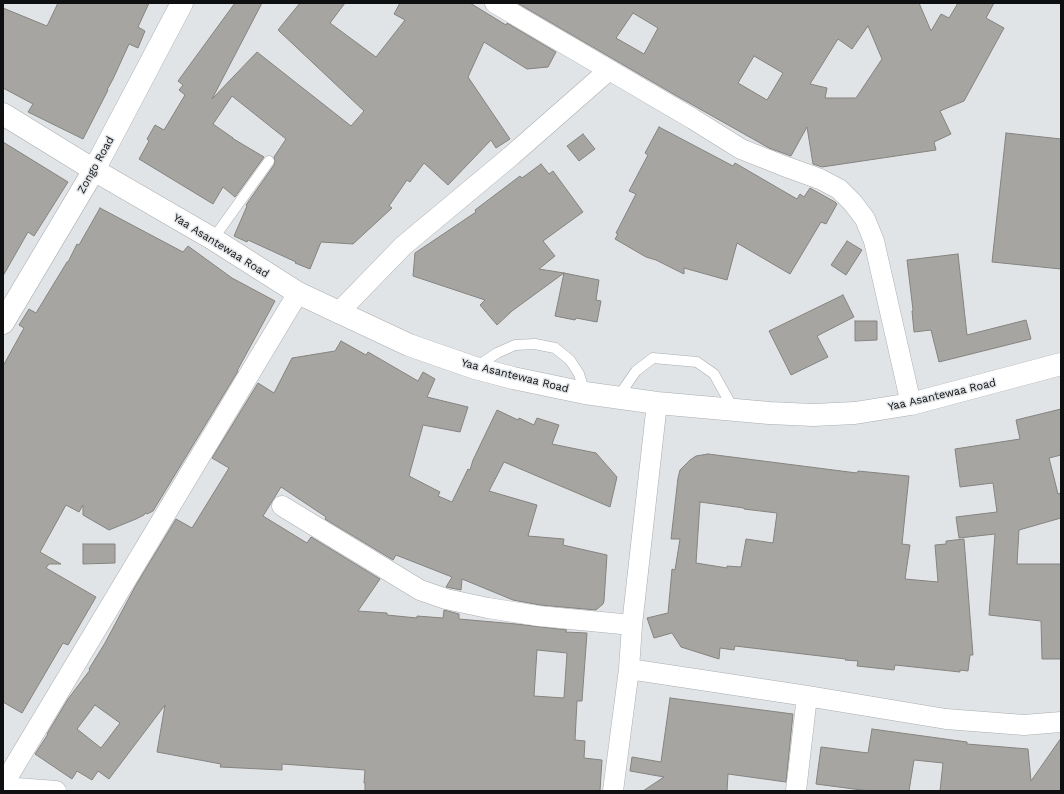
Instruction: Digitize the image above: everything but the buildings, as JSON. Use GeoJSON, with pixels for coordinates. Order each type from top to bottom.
{"type":"FeatureCollection","features":[{"type":"Feature","properties":{"kind":"street","name":"Zongo Road"},"geometry":{"type":"LineString","coordinates":[[3,324],[94,170],[182,3]]}},
{"type":"Feature","properties":{"kind":"street"},"geometry":{"type":"LineString","coordinates":[[495,3],[693,119],[741,149],[820,179],[839,189],[853,203],[865,220],[874,241],[911,404]]}},
{"type":"Feature","properties":{"kind":"street"},"geometry":{"type":"LineString","coordinates":[[338,312],[403,246],[511,156],[609,70]]}},
{"type":"Feature","properties":{"kind":"street","name":"Yaa Asantewaa Road"},"geometry":{"type":"LineString","coordinates":[[3,114],[94,170],[213,239],[298,293],[409,345],[475,368],[513,378],[586,393],[657,403],[769,413],[813,415],[855,413],[911,404],[1061,364]]}},
{"type":"Feature","properties":{"kind":"street"},"geometry":{"type":"LineString","coordinates":[[56,791],[3,786],[298,293]]}},
{"type":"Feature","properties":{"kind":"street"},"geometry":{"type":"LineString","coordinates":[[613,791],[629,669],[632,625],[657,403]]}},
{"type":"Feature","properties":{"kind":"street"},"geometry":{"type":"LineString","coordinates":[[282,506],[420,590],[446,599],[488,608],[539,616],[632,625]]}},
{"type":"Feature","properties":{"kind":"street"},"geometry":{"type":"LineString","coordinates":[[629,669],[946,719],[1024,725],[1061,722]]}},
{"type":"Feature","properties":{"kind":"street"},"geometry":{"type":"LineString","coordinates":[[796,791],[807,696]]}},
{"type":"Feature","properties":{"kind":"lane"},"geometry":{"type":"LineString","coordinates":[[213,239],[269,161]]}},
{"type":"Feature","properties":{"kind":"lane"},"geometry":{"type":"LineString","coordinates":[[475,368],[497,353],[515,345],[534,344],[555,348],[570,360],[579,374],[586,393]]}},
{"type":"Feature","properties":{"kind":"lane"},"geometry":{"type":"LineString","coordinates":[[618,397],[636,371],[654,358],[697,362],[714,374],[734,410]]}}]}
